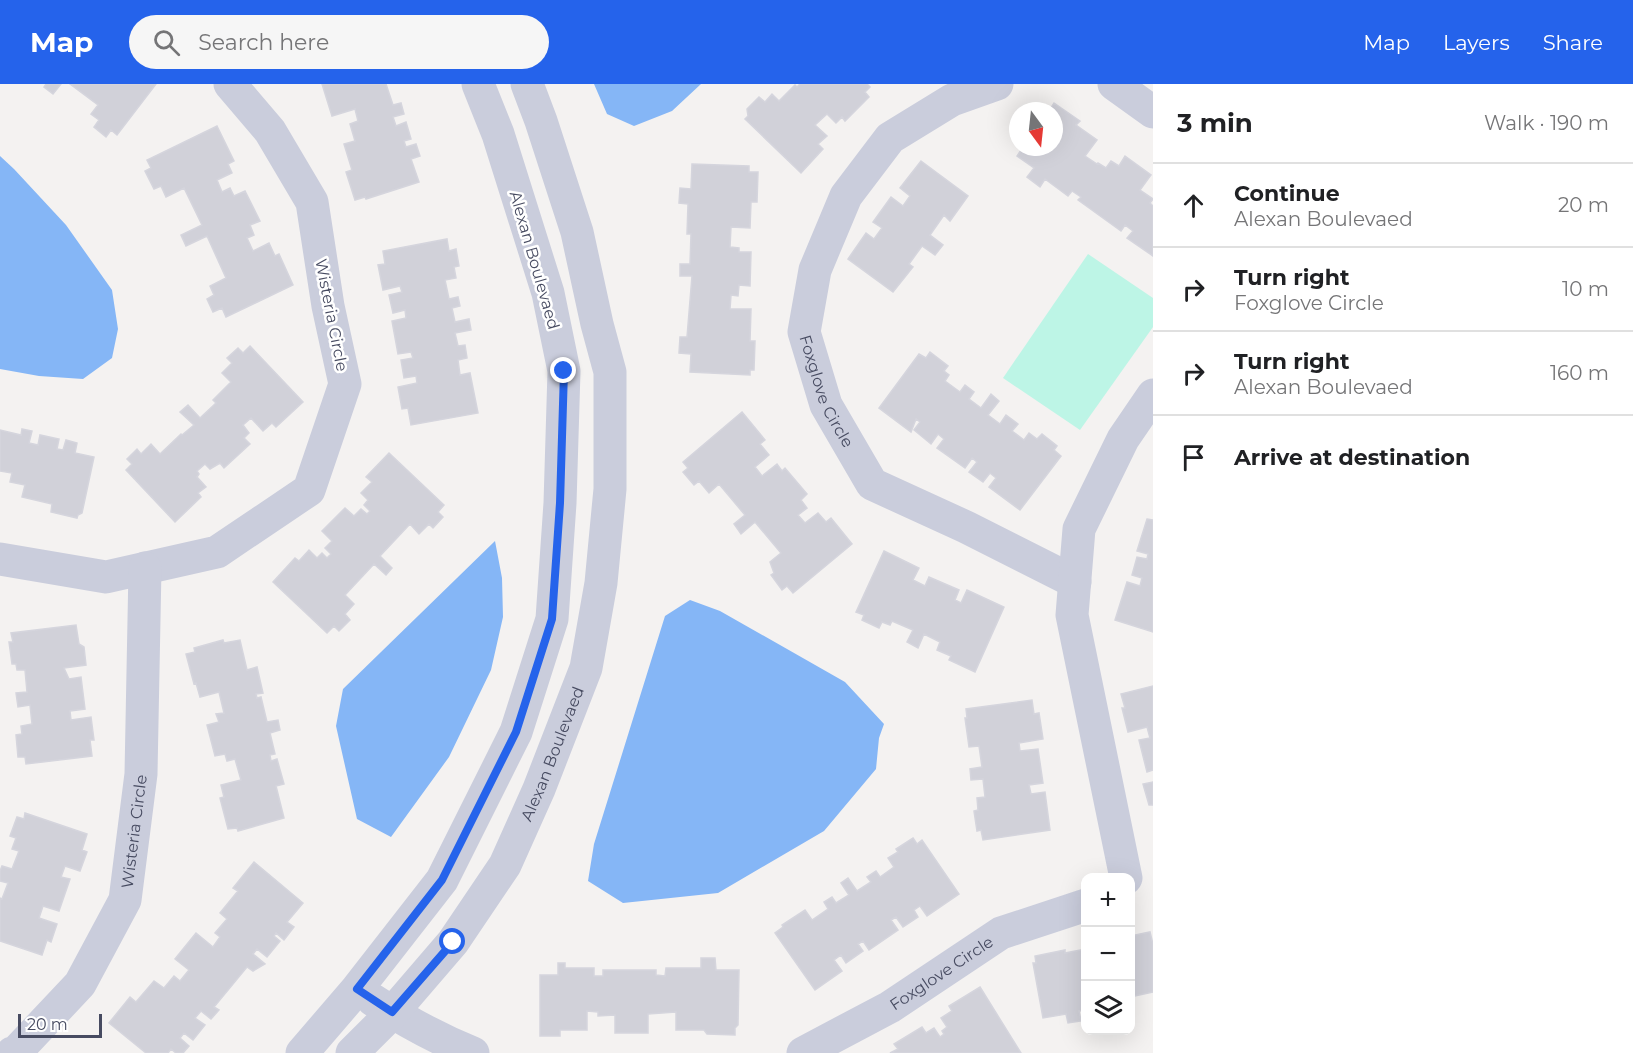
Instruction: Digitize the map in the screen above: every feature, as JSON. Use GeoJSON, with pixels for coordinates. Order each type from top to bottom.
{"type":"FeatureCollection","features":[{"type":"Feature","properties":{"kind":"street","name":"Wisteria Circle"},"geometry":{"type":"LineString","coordinates":[[0,559],[106,577],[217,552],[309,490],[345,384],[328,306],[312,202],[270,131],[230,84]]}},
{"type":"Feature","properties":{"kind":"street","name":"Alexan Boulevaed"},"geometry":{"type":"LineString","coordinates":[[302,1053],[357,989],[442,880],[516,732],[552,619],[560,503],[564,371],[548,293],[498,134],[478,84]]}},
{"type":"Feature","properties":{"kind":"street","name":"Alexan Boulevaed"},"geometry":{"type":"LineString","coordinates":[[352,1053],[392,1012],[453,942],[505,866],[539,789],[586,668],[601,583],[610,489],[610,372],[577,232],[527,84]]}},
{"type":"Feature","properties":{"kind":"street","name":"Foxglove Circle"},"geometry":{"type":"LineString","coordinates":[[997,84],[952,100],[890,138],[846,196],[815,270],[804,332],[826,405],[872,484],[966,527],[1075,582]]}},
{"type":"Feature","properties":{"kind":"street"},"geometry":{"type":"LineString","coordinates":[[1114,84],[1153,111]]}},
{"type":"Feature","properties":{"kind":"street"},"geometry":{"type":"LineString","coordinates":[[1125,873],[1072,615],[1079,529],[1123,439],[1153,395]]}},
{"type":"Feature","properties":{"kind":"street","name":"Wisteria Circle"},"geometry":{"type":"LineString","coordinates":[[12,1053],[16,1052],[80,984],[125,900],[141,774],[145,568]]}},
{"type":"Feature","properties":{"kind":"street"},"geometry":{"type":"LineString","coordinates":[[1135,890],[1153,883]]}},
{"type":"Feature","properties":{"kind":"street","name":"Foxglove Circle"},"geometry":{"type":"LineString","coordinates":[[803,1053],[890,1007],[1001,933],[1081,907]]}},
{"type":"Feature","properties":{"kind":"street"},"geometry":{"type":"LineString","coordinates":[[357,989],[392,1012],[446,1042],[473,1053]]}},
{"type":"Feature","properties":{"kind":"green space"},"geometry":{"type":"Polygon","coordinates":[[[1088,254],[1153,298],[1153,327],[1080,430],[1003,378],[1088,254]]]}},
{"type":"Feature","properties":{"kind":"water"},"geometry":{"type":"Polygon","coordinates":[[[594,84],[701,84],[672,111],[634,126],[607,114],[594,84]]]}},
{"type":"Feature","properties":{"kind":"water"},"geometry":{"type":"Polygon","coordinates":[[[0,156],[66,225],[112,290],[118,329],[112,358],[83,379],[39,376],[0,369],[0,156]]]}},
{"type":"Feature","properties":{"kind":"water"},"geometry":{"type":"Polygon","coordinates":[[[495,541],[502,578],[503,617],[491,670],[449,757],[391,837],[357,819],[336,726],[343,689],[495,541]]]}},
{"type":"Feature","properties":{"kind":"water"},"geometry":{"type":"Polygon","coordinates":[[[690,600],[720,611],[845,682],[884,724],[879,738],[876,769],[824,831],[718,893],[623,903],[588,881],[594,844],[665,616],[690,600]]]}},
{"type":"Feature","properties":{"kind":"building"},"geometry":{"type":"Polygon","coordinates":[[[46,84],[61,84],[53,94],[44,87],[46,84]]]}},
{"type":"Feature","properties":{"kind":"building"},"geometry":{"type":"Polygon","coordinates":[[[70,84],[156,84],[117,135],[111,130],[106,137],[94,127],[99,120],[91,114],[98,105],[70,84]]]}},
{"type":"Feature","properties":{"kind":"building"},"geometry":{"type":"Polygon","coordinates":[[[322,84],[386,84],[393,105],[401,103],[404,114],[393,117],[396,126],[406,122],[411,139],[404,141],[406,147],[416,144],[420,156],[411,159],[419,182],[366,199],[365,197],[355,200],[346,172],[352,170],[344,144],[355,141],[350,124],[358,121],[355,109],[332,116],[322,84]]]}},
{"type":"Feature","properties":{"kind":"building"},"geometry":{"type":"Polygon","coordinates":[[[800,84],[867,84],[870,87],[865,92],[869,97],[845,121],[842,117],[836,123],[827,114],[815,125],[827,136],[818,144],[823,149],[801,173],[745,119],[748,116],[747,109],[759,97],[765,102],[772,94],[779,101],[795,85],[797,87],[800,84]]]}},
{"type":"Feature","properties":{"kind":"building"},"geometry":{"type":"Polygon","coordinates":[[[1063,109],[1080,121],[1076,125],[1097,140],[1085,156],[1106,168],[1111,161],[1119,166],[1125,156],[1151,175],[1140,190],[1153,199],[1150,203],[1153,206],[1153,256],[1127,238],[1133,231],[1125,225],[1121,231],[1078,200],[1081,197],[1072,191],[1068,196],[1045,179],[1040,187],[1027,177],[1034,168],[1017,156],[1063,156],[1063,109]]]}},
{"type":"Feature","properties":{"kind":"building"},"geometry":{"type":"Polygon","coordinates":[[[217,126],[234,161],[228,164],[232,173],[217,180],[222,192],[230,188],[234,196],[245,191],[260,221],[250,225],[254,235],[247,238],[253,251],[269,243],[275,256],[279,254],[293,285],[226,317],[222,308],[213,312],[207,299],[214,295],[210,286],[226,278],[207,236],[186,246],[181,235],[202,225],[184,188],[166,197],[161,186],[154,189],[145,171],[151,168],[147,160],[217,126]]]}},
{"type":"Feature","properties":{"kind":"building"},"geometry":{"type":"Polygon","coordinates":[[[921,161],[968,196],[950,221],[944,215],[930,235],[943,245],[935,255],[922,246],[909,264],[913,267],[893,292],[848,259],[866,233],[874,239],[882,228],[873,222],[891,197],[903,206],[910,196],[900,188],[921,161]]]}},
{"type":"Feature","properties":{"kind":"building"},"geometry":{"type":"Polygon","coordinates":[[[692,164],[749,166],[749,172],[758,172],[757,202],[751,202],[750,228],[731,227],[730,247],[739,248],[739,252],[751,252],[750,286],[739,285],[738,296],[731,295],[730,309],[751,309],[750,341],[755,341],[754,370],[750,370],[750,375],[690,372],[691,354],[679,353],[680,337],[687,337],[692,276],[680,276],[680,264],[690,264],[691,234],[687,234],[688,204],[679,203],[680,188],[691,189],[692,164]]]}},
{"type":"Feature","properties":{"kind":"building"},"geometry":{"type":"Polygon","coordinates":[[[447,239],[449,251],[456,249],[459,266],[454,267],[456,278],[445,280],[449,299],[458,297],[460,306],[452,308],[455,322],[469,319],[471,330],[455,333],[458,346],[465,345],[467,358],[458,360],[460,375],[470,373],[478,413],[411,425],[408,408],[402,409],[398,387],[417,383],[416,376],[404,378],[401,360],[413,358],[411,352],[398,354],[392,321],[406,318],[405,310],[393,313],[389,295],[402,292],[400,286],[383,290],[378,265],[385,264],[383,251],[447,239]]]}},
{"type":"Feature","properties":{"kind":"building"},"geometry":{"type":"Polygon","coordinates":[[[250,346],[303,402],[276,427],[272,423],[263,431],[251,418],[243,425],[249,433],[244,438],[250,444],[224,468],[220,463],[210,469],[205,464],[197,471],[199,474],[197,477],[206,487],[198,493],[201,497],[175,522],[126,470],[132,464],[127,459],[137,449],[141,454],[151,444],[160,454],[194,425],[180,412],[188,405],[200,418],[216,403],[213,400],[231,382],[222,373],[232,363],[227,358],[238,348],[243,353],[250,346]]]}},
{"type":"Feature","properties":{"kind":"building"},"geometry":{"type":"Polygon","coordinates":[[[930,352],[948,366],[944,371],[949,375],[945,381],[960,392],[965,385],[974,392],[969,399],[981,408],[991,394],[999,401],[988,415],[1000,424],[1006,415],[1018,424],[1012,431],[1024,440],[1029,433],[1037,439],[1042,434],[1057,446],[1054,450],[1061,456],[1020,510],[989,487],[996,478],[990,473],[983,482],[969,472],[977,462],[972,458],[965,468],[937,448],[944,439],[938,434],[931,444],[914,430],[920,422],[916,419],[911,432],[879,408],[919,354],[926,358],[930,352]]]}},
{"type":"Feature","properties":{"kind":"building"},"geometry":{"type":"Polygon","coordinates":[[[742,412],[765,440],[760,444],[769,455],[755,467],[762,476],[777,464],[782,471],[785,468],[807,494],[801,500],[807,508],[798,515],[805,523],[818,513],[826,522],[831,518],[852,544],[793,593],[787,586],[782,590],[771,575],[774,573],[770,562],[781,553],[755,522],[741,534],[734,524],[745,515],[719,484],[709,493],[699,481],[694,485],[683,472],[688,468],[683,462],[742,412]]]}},
{"type":"Feature","properties":{"kind":"building"},"geometry":{"type":"Polygon","coordinates":[[[22,429],[32,431],[29,443],[38,445],[40,435],[59,439],[57,449],[63,450],[66,440],[77,443],[75,453],[94,457],[82,513],[77,518],[51,512],[52,504],[22,497],[25,485],[10,482],[12,473],[0,471],[0,430],[21,435],[22,429]]]}},
{"type":"Feature","properties":{"kind":"building"},"geometry":{"type":"Polygon","coordinates":[[[389,453],[444,505],[438,512],[443,517],[433,528],[429,524],[419,534],[410,524],[380,556],[392,568],[386,575],[374,564],[345,595],[354,604],[345,614],[350,620],[339,631],[334,626],[327,633],[273,582],[295,558],[299,561],[309,550],[317,558],[322,553],[327,558],[331,554],[325,548],[332,541],[322,531],[345,508],[354,516],[361,509],[367,514],[370,511],[364,505],[368,500],[361,493],[372,482],[366,477],[389,453]]]}},
{"type":"Feature","properties":{"kind":"building"},"geometry":{"type":"Polygon","coordinates":[[[1147,519],[1153,520],[1153,632],[1115,620],[1127,582],[1140,586],[1142,578],[1132,575],[1137,557],[1147,559],[1148,554],[1137,551],[1147,519]]]}},
{"type":"Feature","properties":{"kind":"building"},"geometry":{"type":"Polygon","coordinates":[[[884,551],[919,568],[913,580],[925,586],[929,577],[959,590],[955,600],[961,603],[967,590],[1004,607],[975,672],[949,660],[951,656],[937,650],[940,642],[924,634],[918,648],[907,642],[913,630],[892,621],[890,625],[882,622],[879,628],[862,620],[864,615],[856,612],[884,551]]]}},
{"type":"Feature","properties":{"kind":"building"},"geometry":{"type":"Polygon","coordinates":[[[76,625],[79,644],[84,647],[86,665],[64,668],[69,679],[81,677],[85,709],[70,711],[71,720],[91,717],[94,740],[90,740],[92,756],[26,764],[25,757],[18,757],[16,735],[22,734],[21,726],[32,724],[30,705],[18,707],[16,693],[27,692],[25,670],[17,670],[16,664],[12,664],[9,642],[13,642],[11,633],[76,625]]]}},
{"type":"Feature","properties":{"kind":"building"},"geometry":{"type":"Polygon","coordinates":[[[223,640],[224,643],[240,640],[247,670],[257,667],[263,693],[256,694],[257,698],[261,697],[267,722],[278,720],[280,730],[270,733],[275,754],[270,755],[271,761],[277,759],[284,784],[276,786],[284,818],[238,831],[237,828],[228,829],[220,798],[224,797],[221,785],[241,780],[235,759],[227,761],[225,754],[215,756],[207,725],[219,722],[216,714],[224,713],[219,692],[200,697],[186,654],[195,652],[194,648],[223,640]]]}},
{"type":"Feature","properties":{"kind":"building"},"geometry":{"type":"Polygon","coordinates":[[[1153,686],[1153,770],[1147,772],[1139,740],[1150,738],[1147,727],[1128,732],[1121,694],[1153,686]]]}},
{"type":"Feature","properties":{"kind":"building"},"geometry":{"type":"Polygon","coordinates":[[[1032,700],[1034,714],[1039,713],[1043,739],[1019,743],[1020,751],[1038,749],[1043,783],[1029,785],[1031,794],[1045,792],[1050,830],[983,840],[981,830],[977,831],[974,811],[978,810],[977,798],[985,797],[983,779],[971,780],[970,769],[982,767],[979,746],[969,747],[966,709],[1032,700]]]}},
{"type":"Feature","properties":{"kind":"building"},"geometry":{"type":"Polygon","coordinates":[[[1153,782],[1153,805],[1149,805],[1143,784],[1153,782]]]}},
{"type":"Feature","properties":{"kind":"building"},"geometry":{"type":"Polygon","coordinates":[[[25,813],[87,834],[82,850],[87,852],[80,871],[65,866],[61,877],[70,879],[59,911],[43,906],[39,918],[57,924],[51,942],[47,940],[42,955],[0,941],[0,898],[2,899],[8,883],[0,881],[0,871],[2,866],[12,869],[19,851],[12,849],[16,838],[10,836],[17,817],[24,819],[25,813]]]}},
{"type":"Feature","properties":{"kind":"building"},"geometry":{"type":"Polygon","coordinates":[[[913,838],[917,844],[922,840],[959,894],[927,916],[920,906],[914,910],[918,917],[903,927],[896,917],[891,920],[898,930],[869,950],[863,941],[858,944],[863,951],[846,963],[841,955],[834,960],[842,971],[815,990],[775,933],[783,927],[782,925],[805,910],[812,920],[828,909],[824,902],[832,897],[836,903],[849,895],[841,883],[848,878],[857,891],[871,882],[867,877],[876,871],[880,877],[894,867],[888,858],[898,852],[896,849],[913,838]]]}},
{"type":"Feature","properties":{"kind":"building"},"geometry":{"type":"Polygon","coordinates":[[[254,862],[303,903],[287,922],[294,927],[284,940],[276,933],[274,936],[280,941],[267,957],[257,949],[253,954],[265,964],[253,971],[247,967],[214,1007],[219,1010],[211,1019],[201,1011],[195,1018],[205,1025],[193,1040],[184,1033],[180,1038],[189,1046],[183,1053],[176,1053],[171,1049],[168,1053],[146,1053],[109,1023],[130,997],[136,1002],[154,981],[164,988],[174,976],[180,981],[189,970],[175,959],[196,933],[213,947],[220,937],[215,933],[227,919],[220,913],[238,891],[233,888],[254,862]]]}},
{"type":"Feature","properties":{"kind":"building"},"geometry":{"type":"Polygon","coordinates":[[[1150,932],[1153,944],[1153,992],[1135,996],[1135,981],[1135,935],[1150,932]]]}},
{"type":"Feature","properties":{"kind":"building"},"geometry":{"type":"Polygon","coordinates":[[[1065,950],[1065,953],[1081,950],[1081,1011],[1079,1011],[1081,1021],[1068,1023],[1066,1014],[1043,1018],[1033,963],[1036,963],[1035,956],[1065,950]]]}},
{"type":"Feature","properties":{"kind":"building"},"geometry":{"type":"Polygon","coordinates":[[[701,958],[715,958],[716,970],[739,970],[738,1025],[735,1028],[735,1035],[707,1034],[704,1030],[676,1030],[676,1012],[648,1014],[648,1033],[615,1033],[615,1015],[598,1016],[598,1012],[587,1011],[587,1030],[560,1030],[560,1036],[540,1036],[540,975],[558,975],[558,963],[565,963],[565,968],[594,968],[594,976],[603,976],[603,970],[656,970],[656,975],[665,976],[666,968],[701,968],[701,958]]]}},
{"type":"Feature","properties":{"kind":"building"},"geometry":{"type":"Polygon","coordinates":[[[980,987],[1021,1053],[890,1053],[898,1049],[894,1044],[922,1027],[926,1033],[934,1028],[940,1037],[944,1034],[942,1031],[947,1027],[941,1018],[952,1011],[949,1006],[980,987]]]}},
{"type":"Feature","properties":{"kind":"route"},"geometry":{"type":"LineString","coordinates":[[453,942],[392,1012],[357,989],[442,880],[516,732],[552,619],[560,503],[564,371]]}}]}
